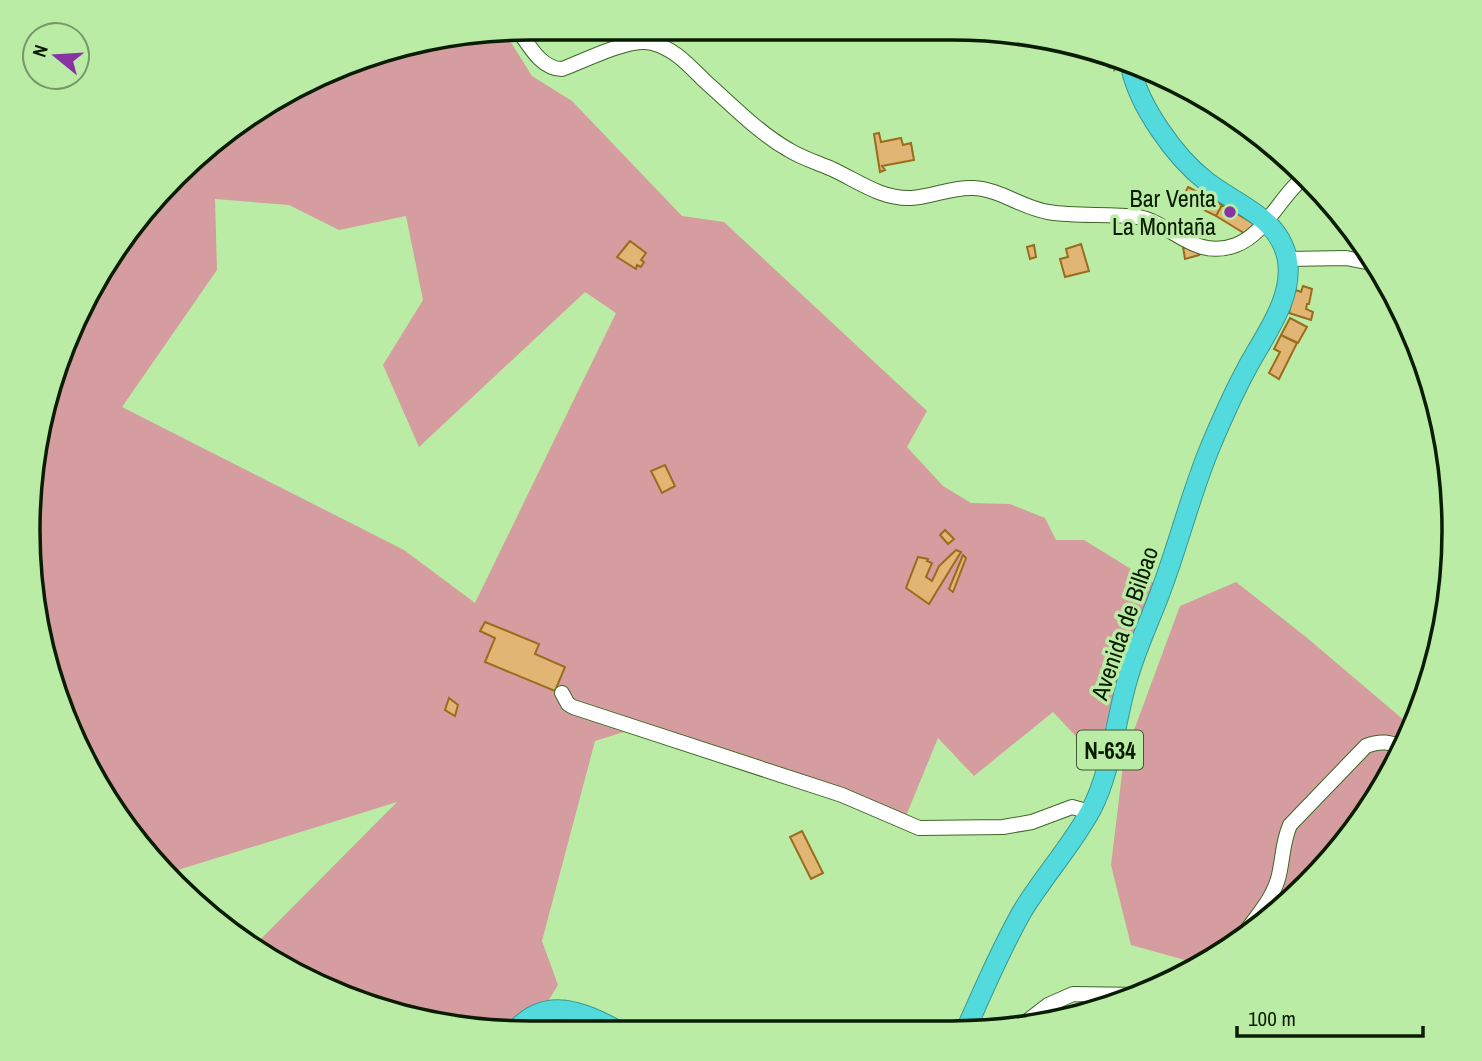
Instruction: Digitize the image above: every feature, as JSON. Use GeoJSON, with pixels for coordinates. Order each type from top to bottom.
{"type":"FeatureCollection","features":[{"type":"Feature","properties":{"kind":"highway"},"geometry":{"type":"LineString","coordinates":[[1134,76],[1140,96],[1185,161],[1205,181],[1265,220],[1281,241],[1287,259]]}},
{"type":"Feature","properties":{"kind":"highway","name":"Avenida de Bilbao"},"geometry":{"type":"LineString","coordinates":[[970,1020],[998,956],[1023,910],[1090,812],[1099,792],[1128,676],[1163,587],[1209,450],[1284,296],[1287,259]]}},
{"type":"Feature","properties":{"kind":"highway"},"geometry":{"type":"LineString","coordinates":[[525,1021],[555,1009],[576,1012],[600,1021]]}},
{"type":"Feature","properties":{"kind":"street"},"geometry":{"type":"LineString","coordinates":[[526,40],[553,69],[562,69],[636,43],[650,42],[668,49],[685,60],[732,105],[788,150],[882,194],[912,198],[941,191],[975,188],[995,192],[1046,212],[1123,215],[1146,219],[1187,242],[1206,247],[1236,245],[1254,233],[1298,184]]}},
{"type":"Feature","properties":{"kind":"street"},"geometry":{"type":"LineString","coordinates":[[1287,259],[1346,258],[1361,261]]}},
{"type":"Feature","properties":{"kind":"street"},"geometry":{"type":"LineString","coordinates":[[562,693],[573,707],[832,791],[919,828],[1003,827],[1032,822],[1072,807],[1090,812]]}},
{"type":"Feature","properties":{"kind":"street"},"geometry":{"type":"LineString","coordinates":[[1262,910],[1278,880],[1285,836],[1290,825],[1366,746],[1378,741],[1393,744]]}},
{"type":"Feature","properties":{"kind":"street"},"geometry":{"type":"LineString","coordinates":[[1037,1013],[1048,1004],[1073,994],[1110,995]]}},
{"type":"Feature","properties":{"kind":"shaded area"},"geometry":{"type":"Polygon","coordinates":[[[510,41],[532,76],[572,101],[682,216],[724,222],[927,411],[907,447],[943,486],[971,503],[1010,504],[1045,518],[1056,540],[1084,540],[1157,585],[1102,764],[1053,712],[974,776],[938,738],[906,816],[640,727],[595,741],[542,941],[558,985],[547,1003],[522,1021],[467,1017],[373,995],[314,970],[260,940],[397,802],[177,870],[123,803],[106,776],[78,718],[66,688],[50,626],[44,594],[40,530],[44,467],[66,373],[106,285],[142,232],[162,207],[207,162],[258,123],[314,91],[373,66],[404,57],[467,44],[510,41]],[[215,199],[217,270],[122,407],[404,550],[475,603],[616,313],[585,292],[419,447],[383,365],[423,300],[406,216],[339,230],[289,205],[215,199]]]}},
{"type":"Feature","properties":{"kind":"shaded area"},"geometry":{"type":"Polygon","coordinates":[[[1236,582],[1403,720],[1376,776],[1320,854],[1275,899],[1250,919],[1187,960],[1131,945],[1111,865],[1124,757],[1180,606],[1236,582]]]}},
{"type":"Feature","properties":{"kind":"building"},"geometry":{"type":"Polygon","coordinates":[[[879,133],[881,142],[901,138],[903,145],[911,143],[914,160],[882,166],[885,170],[880,172],[874,134],[879,133]]]}},
{"type":"Feature","properties":{"kind":"building"},"geometry":{"type":"Polygon","coordinates":[[[1188,187],[1222,205],[1216,216],[1182,199],[1188,187]]]}},
{"type":"Feature","properties":{"kind":"building"},"geometry":{"type":"Polygon","coordinates":[[[1222,205],[1254,224],[1247,235],[1216,216],[1222,205]]]}},
{"type":"Feature","properties":{"kind":"building"},"geometry":{"type":"Polygon","coordinates":[[[630,241],[646,253],[641,260],[644,262],[641,267],[637,265],[636,269],[617,257],[630,241]]]}},
{"type":"Feature","properties":{"kind":"building"},"geometry":{"type":"Polygon","coordinates":[[[1081,244],[1089,271],[1065,277],[1060,259],[1068,257],[1066,249],[1081,244]]]}},
{"type":"Feature","properties":{"kind":"building"},"geometry":{"type":"Polygon","coordinates":[[[1034,245],[1036,257],[1030,259],[1027,247],[1034,245]]]}},
{"type":"Feature","properties":{"kind":"building"},"geometry":{"type":"Polygon","coordinates":[[[1183,247],[1197,250],[1199,255],[1185,259],[1183,247]]]}},
{"type":"Feature","properties":{"kind":"building"},"geometry":{"type":"Polygon","coordinates":[[[1303,286],[1312,289],[1306,309],[1313,312],[1311,320],[1289,313],[1296,290],[1301,292],[1303,286]]]}},
{"type":"Feature","properties":{"kind":"building"},"geometry":{"type":"Polygon","coordinates":[[[1290,318],[1307,327],[1298,343],[1281,335],[1290,318]]]}},
{"type":"Feature","properties":{"kind":"building"},"geometry":{"type":"Polygon","coordinates":[[[1281,335],[1297,343],[1279,379],[1269,373],[1280,352],[1274,349],[1281,335]]]}},
{"type":"Feature","properties":{"kind":"building"},"geometry":{"type":"Polygon","coordinates":[[[665,465],[675,486],[662,493],[651,471],[665,465]]]}},
{"type":"Feature","properties":{"kind":"building"},"geometry":{"type":"Polygon","coordinates":[[[945,530],[954,539],[948,544],[940,535],[945,530]]]}},
{"type":"Feature","properties":{"kind":"building"},"geometry":{"type":"Polygon","coordinates":[[[956,550],[961,552],[929,604],[906,588],[918,557],[928,559],[927,561],[932,563],[926,577],[932,581],[939,566],[956,550]]]}},
{"type":"Feature","properties":{"kind":"building"},"geometry":{"type":"Polygon","coordinates":[[[963,555],[966,558],[953,592],[949,589],[963,555]]]}},
{"type":"Feature","properties":{"kind":"building"},"geometry":{"type":"Polygon","coordinates":[[[485,622],[539,644],[535,654],[565,667],[555,691],[485,662],[495,638],[480,631],[485,622]]]}},
{"type":"Feature","properties":{"kind":"building"},"geometry":{"type":"Polygon","coordinates":[[[449,698],[458,705],[455,716],[445,710],[449,698]]]}},
{"type":"Feature","properties":{"kind":"building"},"geometry":{"type":"Polygon","coordinates":[[[802,831],[823,873],[811,879],[790,837],[802,831]]]}},
{"type":"Feature","properties":{"kind":"place","name":"Bar Venta La Montaña"},"geometry":{"type":"Point","coordinates":[1230,212]}}]}
